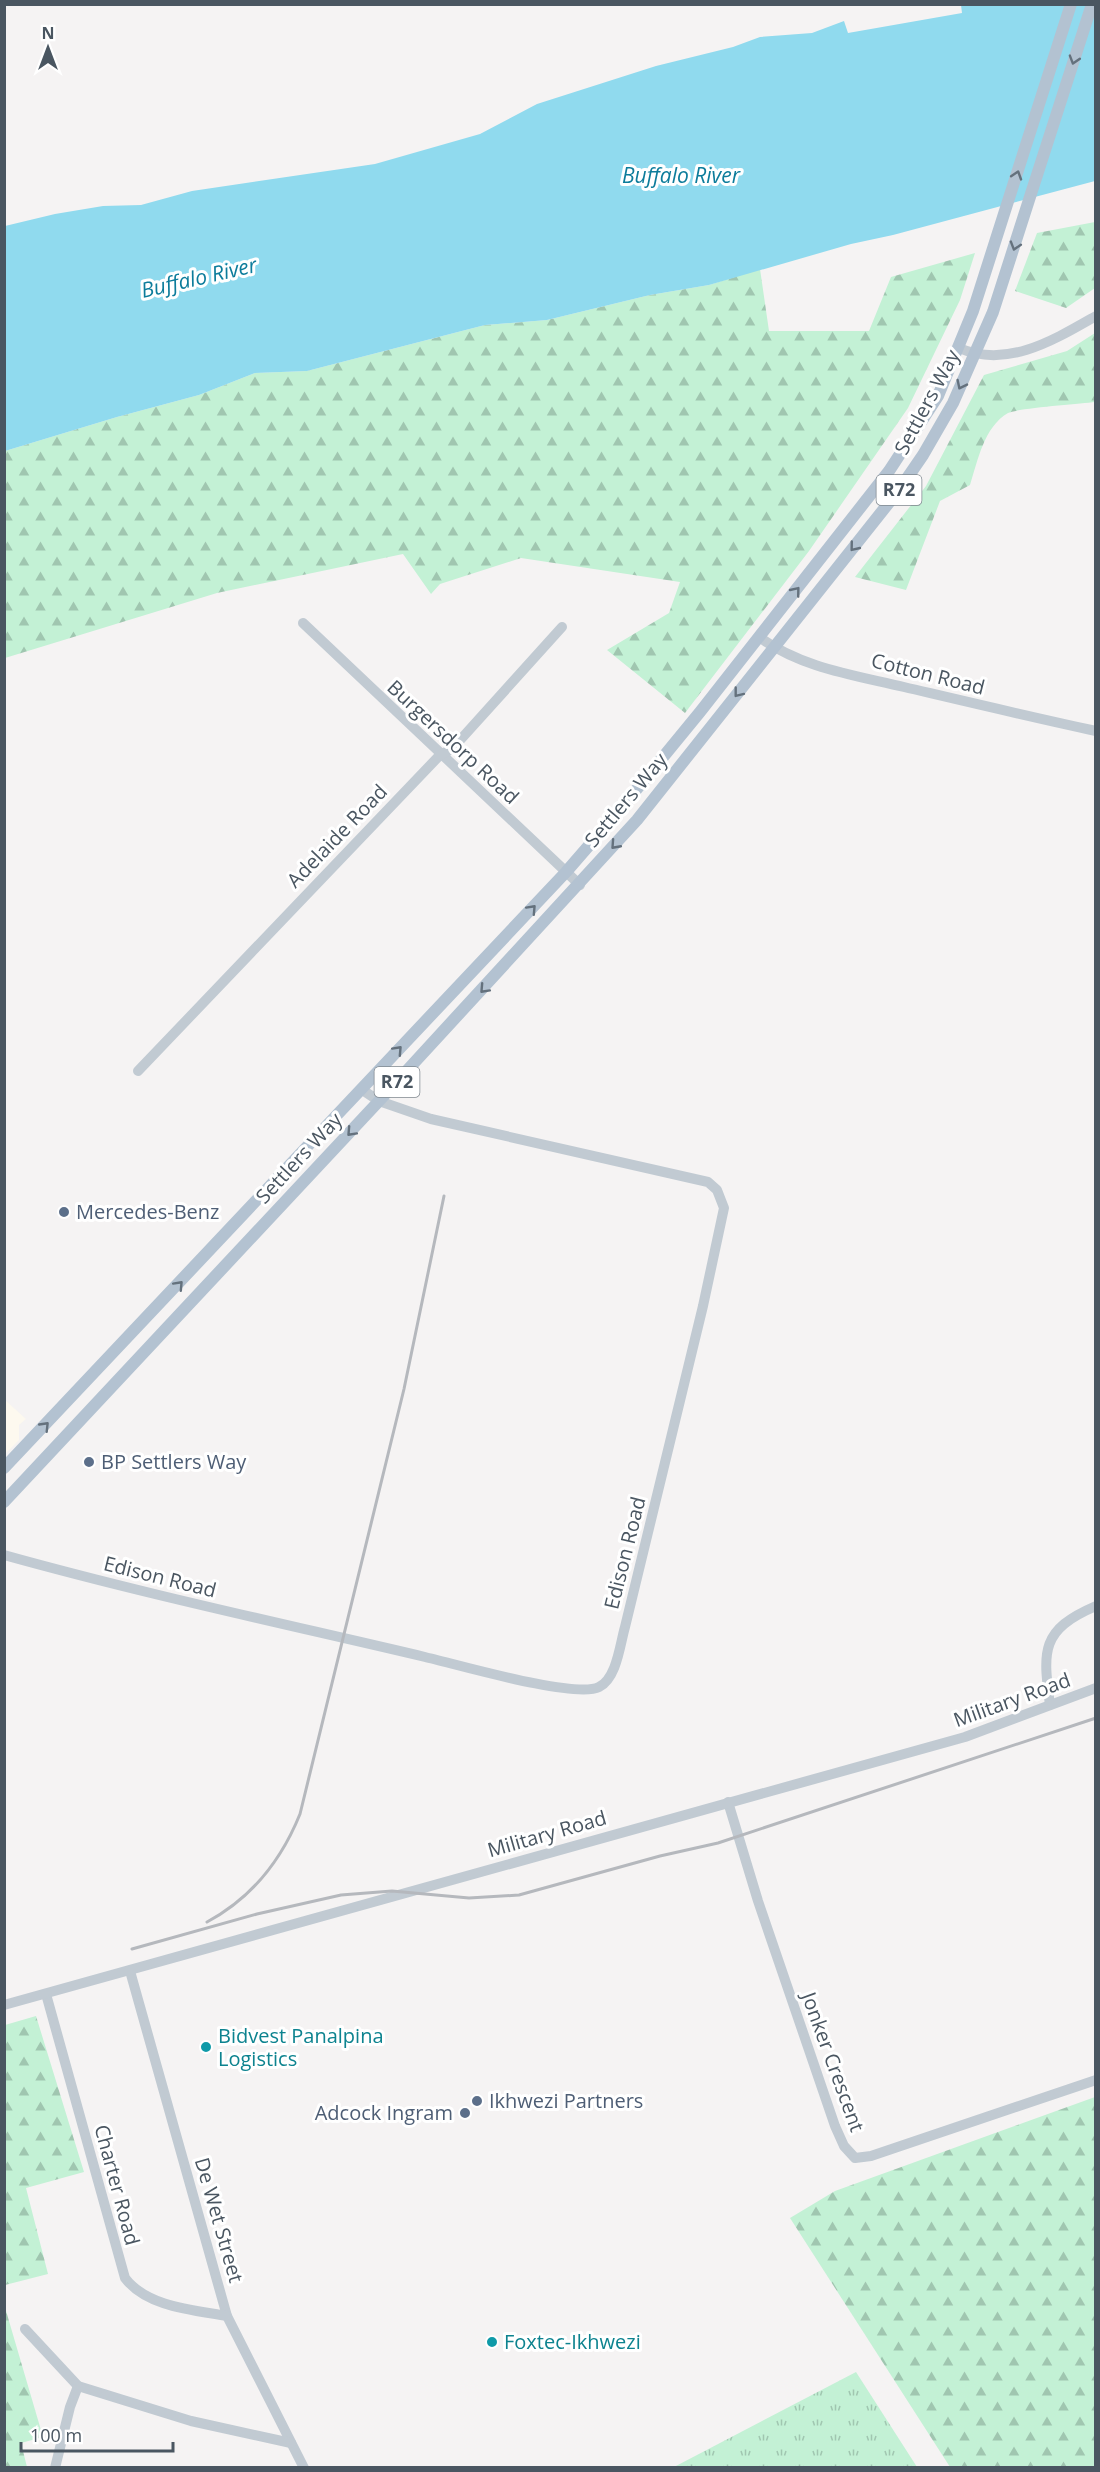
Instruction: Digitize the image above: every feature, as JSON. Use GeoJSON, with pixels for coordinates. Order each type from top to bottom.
{"type":"FeatureCollection","features":[{"type":"Feature","properties":{"kind":"main road","name":"Settlers Way"},"geometry":{"type":"LineString","coordinates":[[4,1468],[147,1320],[566,872],[670,748],[889,471],[938,396],[959,348],[973,311],[1071,4]]}},
{"type":"Feature","properties":{"kind":"main road","name":"Settlers Way"},"geometry":{"type":"LineString","coordinates":[[4,1502],[580,885],[637,820],[899,490],[953,403],[993,312],[1092,4]]}},
{"type":"Feature","properties":{"kind":"street"},"geometry":{"type":"LineString","coordinates":[[959,348],[975,355],[988,357],[1031,348],[1046,343],[1095,316]]}},
{"type":"Feature","properties":{"kind":"street","name":"Burgersdorp Road"},"geometry":{"type":"LineString","coordinates":[[303,623],[580,885]]}},
{"type":"Feature","properties":{"kind":"street","name":"Adelaide Road"},"geometry":{"type":"LineString","coordinates":[[138,1071],[440,755],[452,749],[562,627]]}},
{"type":"Feature","properties":{"kind":"street","name":"Cotton Road"},"geometry":{"type":"LineString","coordinates":[[759,636],[796,659],[829,669],[984,707],[1095,731]]}},
{"type":"Feature","properties":{"kind":"street","name":"Edison Road"},"geometry":{"type":"LineString","coordinates":[[4,1555],[515,1680],[589,1690],[606,1683],[613,1670],[626,1627],[703,1306],[724,1208],[720,1194],[708,1182],[431,1119],[380,1101],[361,1089]]}},
{"type":"Feature","properties":{"kind":"street"},"geometry":{"type":"LineString","coordinates":[[1050,1705],[1046,1673],[1047,1649],[1054,1634],[1072,1616],[1095,1606]]}},
{"type":"Feature","properties":{"kind":"street","name":"Military Road"},"geometry":{"type":"LineString","coordinates":[[4,2005],[965,1737],[1095,1688]]}},
{"type":"Feature","properties":{"kind":"street","name":"Jonker Crescent"},"geometry":{"type":"LineString","coordinates":[[728,1802],[758,1901],[835,2126],[844,2146],[855,2158],[871,2156],[1095,2080]]}},
{"type":"Feature","properties":{"kind":"street","name":"De Wet Street"},"geometry":{"type":"LineString","coordinates":[[130,1971],[227,2316],[304,2468]]}},
{"type":"Feature","properties":{"kind":"street","name":"Charter Road"},"geometry":{"type":"LineString","coordinates":[[46,1994],[125,2277],[137,2291],[147,2296],[189,2310],[227,2316]]}},
{"type":"Feature","properties":{"kind":"street"},"geometry":{"type":"LineString","coordinates":[[25,2329],[78,2386],[191,2421],[291,2443]]}},
{"type":"Feature","properties":{"kind":"street"},"geometry":{"type":"LineString","coordinates":[[55,2468],[70,2407],[78,2386]]}},
{"type":"Feature","properties":{"kind":"shaded area"},"geometry":{"type":"Polygon","coordinates":[[[4,1399],[26,1419],[19,1425],[19,1440],[5,1454],[4,1399]]]}},
{"type":"Feature","properties":{"kind":"green space"},"geometry":{"type":"Polygon","coordinates":[[[1095,222],[1095,288],[1066,308],[1015,291],[1037,233],[1095,222]]]}},
{"type":"Feature","properties":{"kind":"green space"},"geometry":{"type":"Polygon","coordinates":[[[975,253],[960,300],[908,408],[809,551],[685,713],[607,650],[669,613],[680,582],[521,558],[440,584],[431,594],[403,554],[217,593],[5,658],[5,451],[199,395],[255,373],[307,371],[485,325],[547,320],[650,295],[709,285],[760,269],[769,331],[869,331],[891,277],[975,253]]]}},
{"type":"Feature","properties":{"kind":"green space"},"geometry":{"type":"Polygon","coordinates":[[[1095,333],[1095,402],[1008,413],[1000,419],[988,435],[970,485],[940,501],[906,590],[855,577],[926,486],[984,375],[1067,351],[1095,333]]]}},
{"type":"Feature","properties":{"kind":"green space"},"geometry":{"type":"Polygon","coordinates":[[[36,2016],[84,2172],[26,2188],[48,2274],[5,2285],[5,2025],[36,2016]]]}},
{"type":"Feature","properties":{"kind":"green space"},"geometry":{"type":"Polygon","coordinates":[[[1095,2097],[1095,2467],[950,2467],[790,2218],[835,2191],[1095,2097]]]}},
{"type":"Feature","properties":{"kind":"green space"},"geometry":{"type":"Polygon","coordinates":[[[4,2304],[43,2437],[21,2443],[27,2467],[5,2467],[4,2304]]]}},
{"type":"Feature","properties":{"kind":"green space"},"geometry":{"type":"Polygon","coordinates":[[[856,2372],[917,2467],[674,2467],[856,2372]]]}},
{"type":"Feature","properties":{"kind":"water","name":"Buffalo River"},"geometry":{"type":"Polygon","coordinates":[[[961,5],[1095,5],[1095,181],[851,244],[709,285],[650,295],[547,320],[485,325],[307,371],[255,373],[199,395],[5,451],[5,226],[103,206],[141,205],[192,191],[375,164],[480,134],[537,104],[656,66],[733,47],[760,37],[812,33],[844,21],[848,33],[962,13],[961,5]]]}},
{"type":"Feature","properties":{"kind":"railway"},"geometry":{"type":"LineString","coordinates":[[207,1922],[238,1902],[263,1877],[284,1847],[300,1814],[404,1389],[444,1196]]}},
{"type":"Feature","properties":{"kind":"railway"},"geometry":{"type":"LineString","coordinates":[[132,1949],[257,1914],[341,1895],[392,1891],[469,1898],[519,1895],[660,1856],[718,1843],[1096,1718]]}},
{"type":"Feature","properties":{"kind":"place","name":"Mercedes-Benz"},"geometry":{"type":"Point","coordinates":[64,1212]}},
{"type":"Feature","properties":{"kind":"place","name":"BP Settlers Way"},"geometry":{"type":"Point","coordinates":[89,1462]}},
{"type":"Feature","properties":{"kind":"place","name":"Bidvest Panalpina Logistics"},"geometry":{"type":"Point","coordinates":[206,2047]}},
{"type":"Feature","properties":{"kind":"place","name":"Ikhwezi Partners"},"geometry":{"type":"Point","coordinates":[477,2101]}},
{"type":"Feature","properties":{"kind":"place","name":"Adcock Ingram"},"geometry":{"type":"Point","coordinates":[465,2113]}},
{"type":"Feature","properties":{"kind":"place","name":"Foxtec-Ikhwezi"},"geometry":{"type":"Point","coordinates":[492,2342]}}]}
